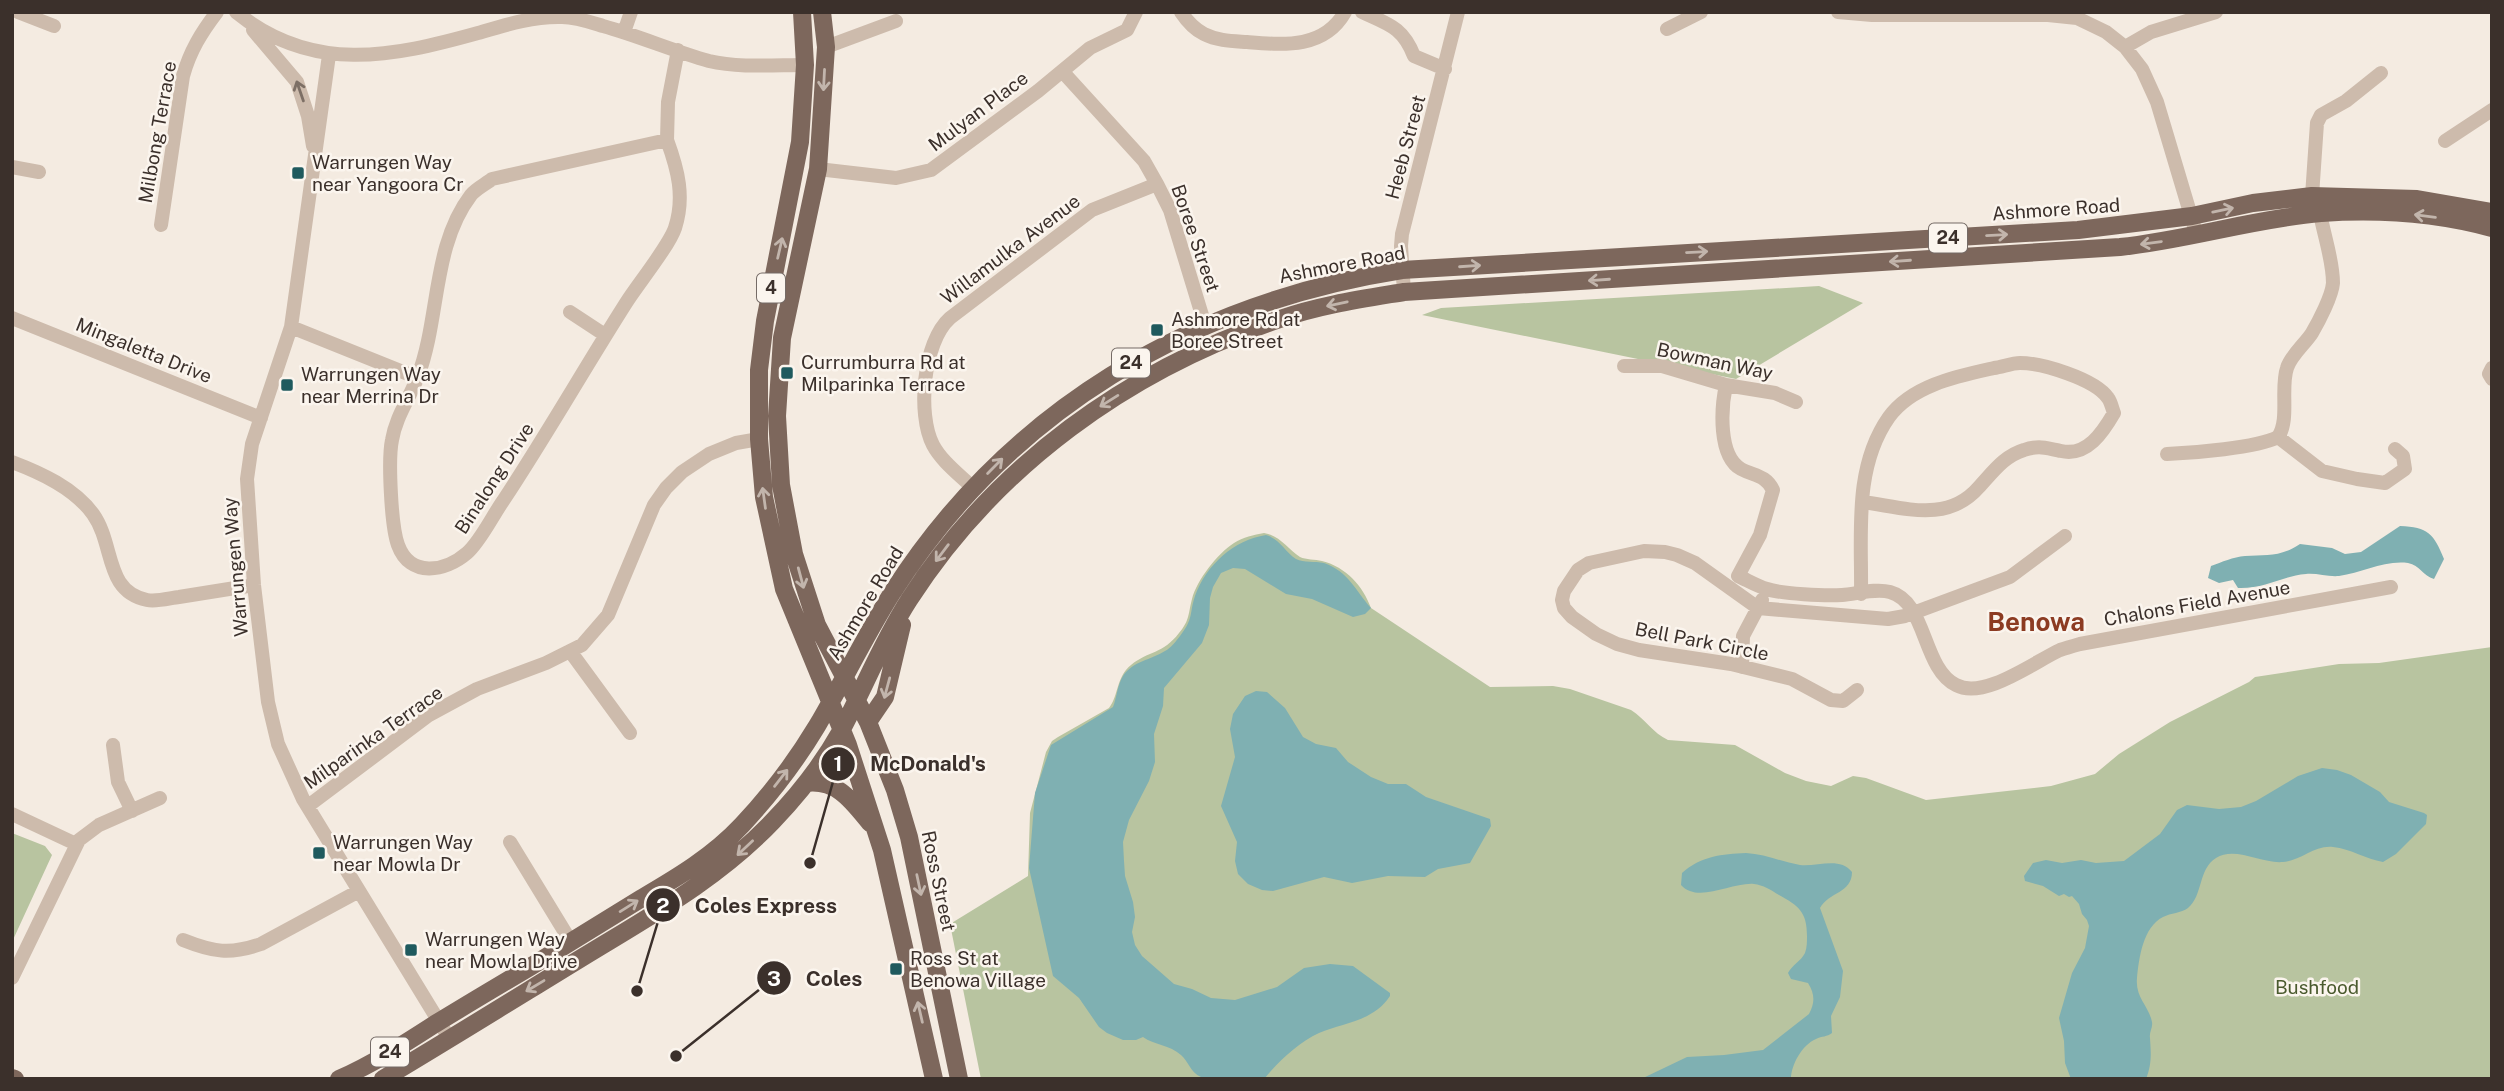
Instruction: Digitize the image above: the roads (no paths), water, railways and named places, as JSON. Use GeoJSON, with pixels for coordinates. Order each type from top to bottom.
{"type":"FeatureCollection","features":[{"type":"Feature","properties":{"kind":"main road","name":"4"},"geometry":{"type":"LineString","coordinates":[[802,12],[805,65],[803,114],[796,170],[762,343],[758,411],[765,507],[783,589],[841,729],[876,831],[899,918],[934,1079]]}},
{"type":"Feature","properties":{"kind":"main road","name":"4"},"geometry":{"type":"LineString","coordinates":[[822,12],[826,47],[818,169],[782,338],[778,438],[786,519],[802,580],[817,625],[856,699]]}},
{"type":"Feature","properties":{"kind":"main road","name":"Ashmore Road"},"geometry":{"type":"LineString","coordinates":[[339,1079],[385,1055],[701,863],[751,815],[797,755],[831,703],[881,611],[907,571],[933,535],[974,489],[1013,449],[1067,405],[1126,366],[1205,325],[1273,299],[1320,286],[1402,270],[2078,230],[2192,216],[2253,203],[2312,196],[2417,199],[2492,212]]}},
{"type":"Feature","properties":{"kind":"main road","name":"Ashmore Road"},"geometry":{"type":"LineString","coordinates":[[383,1079],[698,886],[735,857],[806,783],[841,729],[908,602],[946,548],[1001,486],[1059,435],[1102,405],[1212,345],[1281,318],[1345,302],[1404,292],[2120,247],[2320,213],[2414,214],[2492,228]]}},
{"type":"Feature","properties":{"kind":"main road"},"geometry":{"type":"LineString","coordinates":[[868,722],[886,693],[908,602]]}},
{"type":"Feature","properties":{"kind":"main road","name":"Ross Street"},"geometry":{"type":"LineString","coordinates":[[856,699],[892,779],[909,837],[959,1079]]}},
{"type":"Feature","properties":{"kind":"main road"},"geometry":{"type":"LineString","coordinates":[[806,783],[823,783],[840,790],[876,831]]}},
{"type":"Feature","properties":{"kind":"street"},"geometry":{"type":"LineString","coordinates":[[18,12],[54,26]]}},
{"type":"Feature","properties":{"kind":"street","name":"Milbong Terrace"},"geometry":{"type":"LineString","coordinates":[[161,225],[183,76],[189,54],[217,12]]}},
{"type":"Feature","properties":{"kind":"street"},"geometry":{"type":"LineString","coordinates":[[624,32],[631,12]]}},
{"type":"Feature","properties":{"kind":"street","name":"Mulyan Place"},"geometry":{"type":"LineString","coordinates":[[818,169],[896,178],[931,170],[1090,48],[1127,30],[1136,12]]}},
{"type":"Feature","properties":{"kind":"street"},"geometry":{"type":"LineString","coordinates":[[1181,12],[1188,23],[1203,34],[1222,40],[1274,44],[1302,43],[1322,36],[1338,24],[1345,12]]}},
{"type":"Feature","properties":{"kind":"street"},"geometry":{"type":"LineString","coordinates":[[1362,12],[1391,25],[1408,40],[1414,56],[1445,69]]}},
{"type":"Feature","properties":{"kind":"street","name":"Heeb Street"},"geometry":{"type":"LineString","coordinates":[[1404,292],[1402,234],[1458,12]]}},
{"type":"Feature","properties":{"kind":"street"},"geometry":{"type":"LineString","coordinates":[[1667,29],[1701,12]]}},
{"type":"Feature","properties":{"kind":"street"},"geometry":{"type":"LineString","coordinates":[[1838,12],[1872,15],[1962,13],[2077,18],[2106,32],[2125,47],[2142,69],[2157,102],[2197,236]]}},
{"type":"Feature","properties":{"kind":"street"},"geometry":{"type":"LineString","coordinates":[[2125,47],[2151,32],[2216,12]]}},
{"type":"Feature","properties":{"kind":"street"},"geometry":{"type":"LineString","coordinates":[[238,14],[266,33],[329,55],[367,56],[394,53],[538,18],[571,18],[624,32],[710,61],[749,65],[805,65]]}},
{"type":"Feature","properties":{"kind":"street"},"geometry":{"type":"LineString","coordinates":[[238,14],[297,82],[308,116],[316,157]]}},
{"type":"Feature","properties":{"kind":"street"},"geometry":{"type":"LineString","coordinates":[[826,47],[896,21]]}},
{"type":"Feature","properties":{"kind":"street","name":"Binalong Drive"},"geometry":{"type":"LineString","coordinates":[[667,140],[492,179],[473,193],[455,222],[444,259],[429,341],[418,378],[394,425],[391,443],[391,496],[397,544],[405,558],[424,570],[442,569],[468,552],[674,231],[681,203],[678,171],[667,140],[668,102],[678,50]]}},
{"type":"Feature","properties":{"kind":"street","name":"Warrungen Way"},"geometry":{"type":"LineString","coordinates":[[329,55],[290,327],[252,444],[247,479],[254,585],[268,702],[278,744],[308,806],[449,1038]]}},
{"type":"Feature","properties":{"kind":"street","name":"Boree Street"},"geometry":{"type":"LineString","coordinates":[[1062,71],[1144,160],[1170,210],[1205,325]]}},
{"type":"Feature","properties":{"kind":"street"},"geometry":{"type":"LineString","coordinates":[[2312,196],[2317,123],[2321,115],[2346,101],[2381,72]]}},
{"type":"Feature","properties":{"kind":"street"},"geometry":{"type":"LineString","coordinates":[[2445,141],[2492,110]]}},
{"type":"Feature","properties":{"kind":"street"},"geometry":{"type":"LineString","coordinates":[[12,167],[39,172]]}},
{"type":"Feature","properties":{"kind":"street","name":"Willamulka Avenue"},"geometry":{"type":"LineString","coordinates":[[974,489],[937,453],[928,431],[925,417],[926,384],[930,354],[937,333],[950,318],[1092,210],[1157,184]]}},
{"type":"Feature","properties":{"kind":"street"},"geometry":{"type":"LineString","coordinates":[[2167,454],[2270,441],[2282,432],[2287,366],[2312,334],[2333,286],[2332,268],[2320,213]]}},
{"type":"Feature","properties":{"kind":"street"},"geometry":{"type":"LineString","coordinates":[[569,312],[606,335]]}},
{"type":"Feature","properties":{"kind":"street","name":"Mingaletta Drive"},"geometry":{"type":"LineString","coordinates":[[12,318],[261,418]]}},
{"type":"Feature","properties":{"kind":"street"},"geometry":{"type":"LineString","coordinates":[[290,327],[418,378]]}},
{"type":"Feature","properties":{"kind":"street"},"geometry":{"type":"LineString","coordinates":[[1861,593],[1862,502],[1864,478],[1873,446],[1891,415],[1911,397],[1964,374],[2018,363],[2041,365],[2072,376],[2092,385],[2108,397],[2114,413],[2102,434],[2085,449],[2066,452],[2044,447],[2026,449],[2010,456],[1993,470],[1965,500],[1948,507],[1926,512],[1862,502]]}},
{"type":"Feature","properties":{"kind":"street","name":"Bowman Way"},"geometry":{"type":"LineString","coordinates":[[1624,366],[1662,366],[1726,386],[1775,393],[1796,402]]}},
{"type":"Feature","properties":{"kind":"street"},"geometry":{"type":"LineString","coordinates":[[2492,368],[2489,374],[2492,379]]}},
{"type":"Feature","properties":{"kind":"street"},"geometry":{"type":"LineString","coordinates":[[1726,386],[1722,415],[1728,452],[1740,469],[1763,478],[1773,490],[1760,535],[1738,576],[1768,590],[1743,636],[1742,667]]}},
{"type":"Feature","properties":{"kind":"street"},"geometry":{"type":"LineString","coordinates":[[2278,437],[2322,471],[2371,482],[2385,483],[2405,469],[2403,456],[2395,449]]}},
{"type":"Feature","properties":{"kind":"street","name":"Milparinka Terrace"},"geometry":{"type":"LineString","coordinates":[[308,806],[429,715],[477,690],[546,663],[582,645],[608,615],[654,505],[666,488],[682,472],[709,454],[736,443],[759,439]]}},
{"type":"Feature","properties":{"kind":"street"},"geometry":{"type":"LineString","coordinates":[[12,462],[71,492],[93,515],[105,540],[116,578],[128,594],[150,601],[254,585]]}},
{"type":"Feature","properties":{"kind":"street"},"geometry":{"type":"LineString","coordinates":[[1758,608],[1888,620],[2010,577],[2065,536]]}},
{"type":"Feature","properties":{"kind":"street","name":"Bell Park Circle"},"geometry":{"type":"LineString","coordinates":[[1758,608],[1695,563],[1665,552],[1644,551],[1589,563],[1578,570],[1564,590],[1562,600],[1564,608],[1572,617],[1596,634],[1617,644],[1639,650],[1696,657],[1792,680],[1831,700],[1843,701],[1857,690]]}},
{"type":"Feature","properties":{"kind":"street","name":"Chalons Field Avenue"},"geometry":{"type":"LineString","coordinates":[[1768,590],[1838,595],[1884,591],[1897,594],[1914,612],[1933,657],[1943,673],[1955,685],[1971,689],[1986,687],[2060,650],[2080,644],[2391,587]]}},
{"type":"Feature","properties":{"kind":"street"},"geometry":{"type":"LineString","coordinates":[[570,651],[630,733]]}},
{"type":"Feature","properties":{"kind":"street"},"geometry":{"type":"LineString","coordinates":[[113,745],[118,782],[132,811]]}},
{"type":"Feature","properties":{"kind":"street"},"geometry":{"type":"LineString","coordinates":[[12,978],[76,844],[91,830],[160,798]]}},
{"type":"Feature","properties":{"kind":"street"},"geometry":{"type":"LineString","coordinates":[[12,814],[76,844]]}},
{"type":"Feature","properties":{"kind":"street"},"geometry":{"type":"LineString","coordinates":[[510,842],[571,942]]}},
{"type":"Feature","properties":{"kind":"street"},"geometry":{"type":"LineString","coordinates":[[183,940],[216,951],[245,950],[359,891]]}},
{"type":"Feature","properties":{"kind":"water"},"geometry":{"type":"Polygon","coordinates":[[[2400,526],[2424,530],[2437,543],[2444,559],[2434,579],[2408,563],[2382,565],[2339,576],[2297,575],[2247,588],[2238,588],[2233,580],[2219,583],[2208,578],[2211,566],[2223,561],[2280,553],[2300,544],[2332,548],[2345,554],[2361,552],[2400,526]]]}},
{"type":"Feature","properties":{"kind":"water"},"geometry":{"type":"Polygon","coordinates":[[[1266,535],[1275,539],[1296,559],[1324,563],[1340,571],[1371,608],[1365,614],[1353,617],[1312,599],[1286,594],[1245,569],[1233,568],[1221,573],[1210,598],[1209,625],[1202,643],[1164,688],[1163,706],[1154,734],[1155,762],[1149,781],[1129,820],[1123,842],[1125,876],[1135,917],[1132,932],[1135,945],[1142,956],[1174,984],[1211,998],[1235,1000],[1277,987],[1304,968],[1330,964],[1353,966],[1390,993],[1390,996],[1376,1011],[1367,1016],[1319,1033],[1304,1042],[1282,1059],[1264,1079],[1201,1077],[1172,1049],[1143,1037],[1123,1040],[1107,1033],[1099,1027],[1079,998],[1053,976],[1029,868],[1035,793],[1051,745],[1113,707],[1119,684],[1127,671],[1167,650],[1184,630],[1200,585],[1214,564],[1232,548],[1266,535]]]}},
{"type":"Feature","properties":{"kind":"water"},"geometry":{"type":"Polygon","coordinates":[[[1256,691],[1267,692],[1285,708],[1303,737],[1316,744],[1336,748],[1348,762],[1371,777],[1388,784],[1406,784],[1426,797],[1490,819],[1491,826],[1470,863],[1438,869],[1425,877],[1388,876],[1352,883],[1324,877],[1273,891],[1248,884],[1238,874],[1235,861],[1237,842],[1221,806],[1235,757],[1230,729],[1233,714],[1245,696],[1256,691]]]}},
{"type":"Feature","properties":{"kind":"water"},"geometry":{"type":"Polygon","coordinates":[[[2322,768],[2351,775],[2380,792],[2389,802],[2424,813],[2427,815],[2426,824],[2396,854],[2383,862],[2333,847],[2320,848],[2283,862],[2232,854],[2216,858],[2206,869],[2193,903],[2185,910],[2156,922],[2143,944],[2137,985],[2152,1024],[2151,1054],[2146,1079],[2071,1079],[2065,1063],[2059,1018],[2072,973],[2085,948],[2089,926],[2079,904],[2072,896],[2059,896],[2043,886],[2025,881],[2024,876],[2033,863],[2046,860],[2062,863],[2081,860],[2096,863],[2124,861],[2160,834],[2177,810],[2187,805],[2219,809],[2241,807],[2298,776],[2322,768]]]}},
{"type":"Feature","properties":{"kind":"water"},"geometry":{"type":"Polygon","coordinates":[[[1746,853],[1800,865],[1841,864],[1852,872],[1848,884],[1820,908],[1843,971],[1840,997],[1831,1016],[1832,1033],[1806,1046],[1795,1062],[1791,1079],[1641,1079],[1687,1057],[1763,1050],[1811,1010],[1813,995],[1808,983],[1791,979],[1788,973],[1807,947],[1805,921],[1797,906],[1757,885],[1745,884],[1696,893],[1681,885],[1682,873],[1704,859],[1746,853]]]}},
{"type":"Feature","properties":{"kind":"place","name":"Warrungen Way near Yangoora Cr"},"geometry":{"type":"Point","coordinates":[298,173]}},
{"type":"Feature","properties":{"kind":"place","name":"Ashmore Rd at Boree Street"},"geometry":{"type":"Point","coordinates":[1157,330]}},
{"type":"Feature","properties":{"kind":"place","name":"Currumburra Rd at Milparinka Terrace"},"geometry":{"type":"Point","coordinates":[787,373]}},
{"type":"Feature","properties":{"kind":"place","name":"Warrungen Way near Merrina Dr"},"geometry":{"type":"Point","coordinates":[287,385]}},
{"type":"Feature","properties":{"kind":"place","name":"Warrungen Way near Mowla Dr"},"geometry":{"type":"Point","coordinates":[319,853]}},
{"type":"Feature","properties":{"kind":"place","name":"McDonald's"},"geometry":{"type":"Point","coordinates":[810,863]}},
{"type":"Feature","properties":{"kind":"place","name":"Warrungen Way near Mowla Drive"},"geometry":{"type":"Point","coordinates":[411,950]}},
{"type":"Feature","properties":{"kind":"place","name":"Ross St at Benowa Village"},"geometry":{"type":"Point","coordinates":[896,969]}},
{"type":"Feature","properties":{"kind":"place","name":"Coles Express"},"geometry":{"type":"Point","coordinates":[637,991]}},
{"type":"Feature","properties":{"kind":"place","name":"Coles"},"geometry":{"type":"Point","coordinates":[676,1056]}},
{"type":"Feature","properties":{"kind":"district","name":"Benowa"},"geometry":{"type":"Point","coordinates":[2036,622]}},
{"type":"Feature","properties":{"kind":"park label","name":"Bushfood"},"geometry":{"type":"Point","coordinates":[2317,987]}}]}
